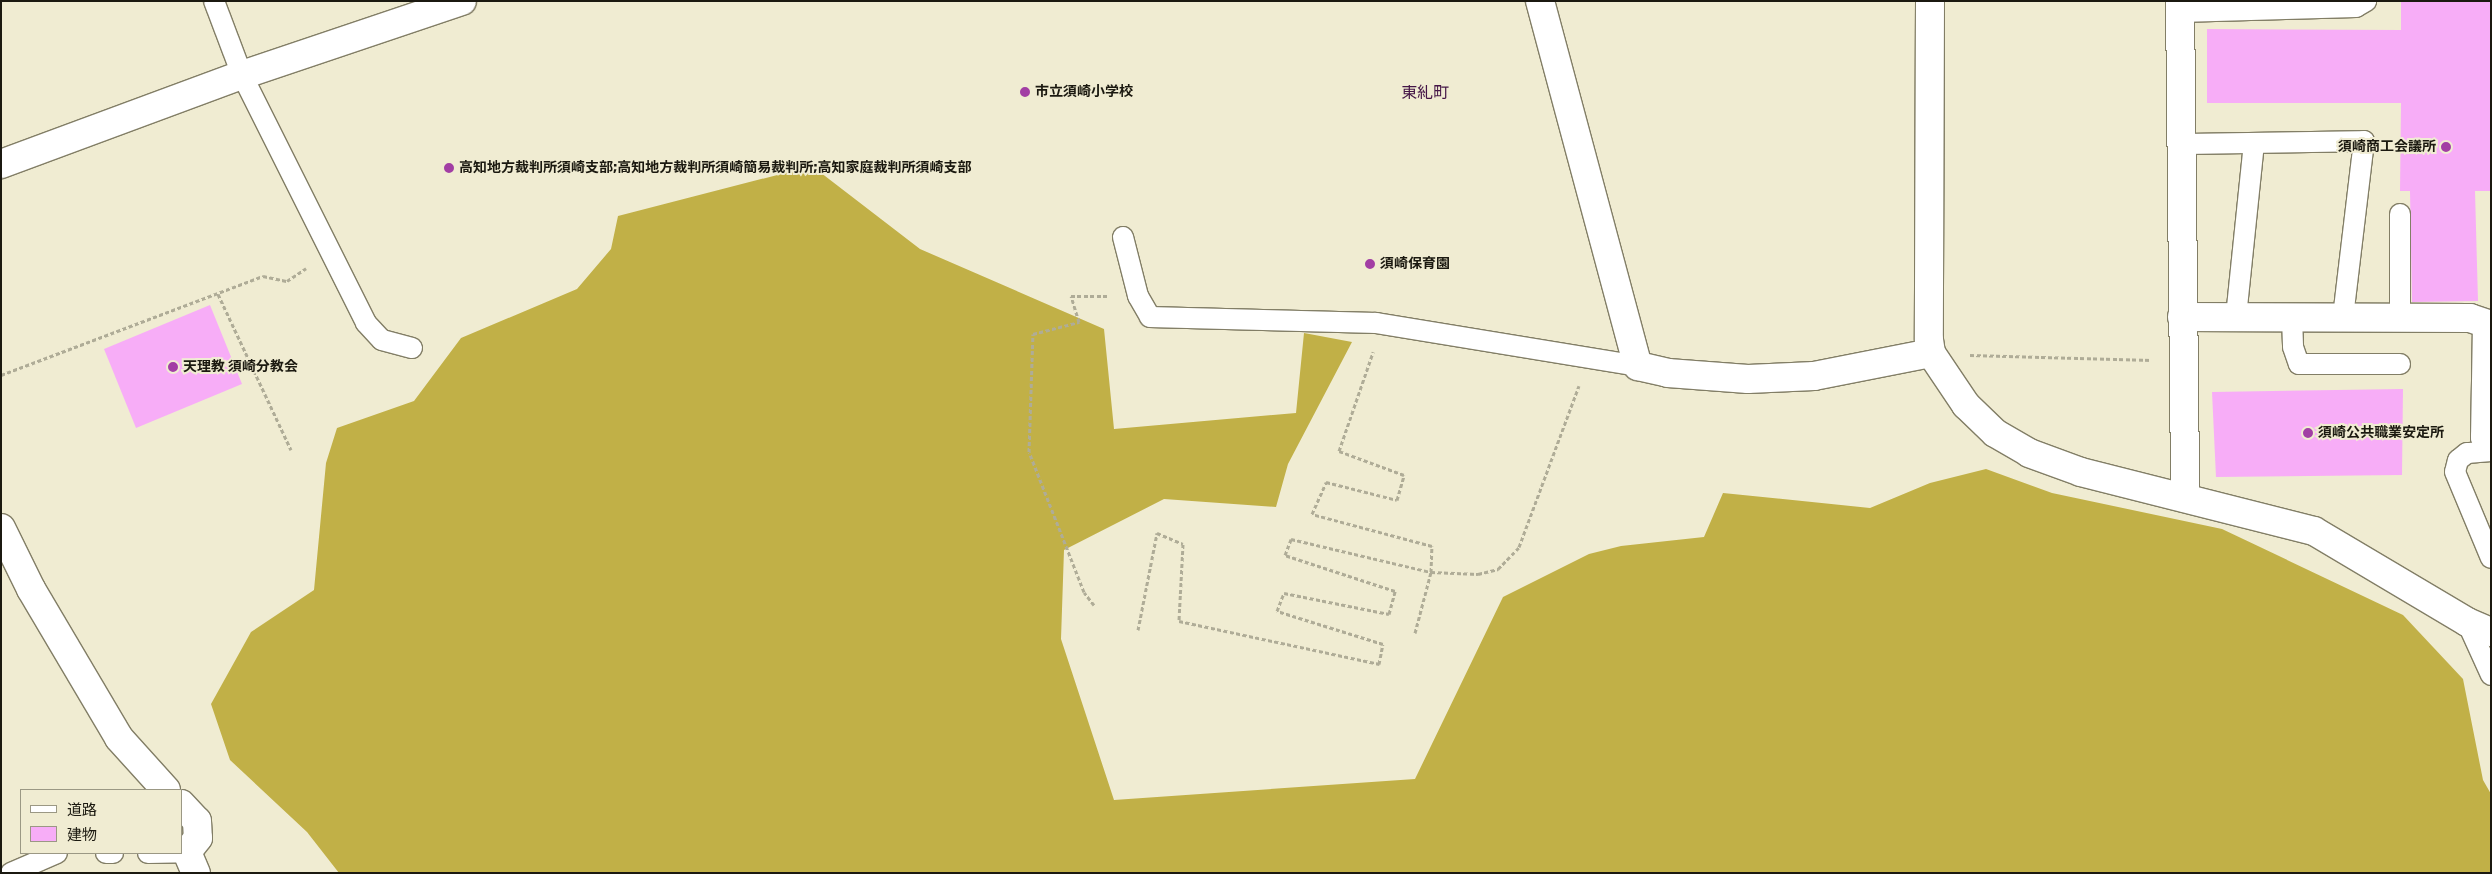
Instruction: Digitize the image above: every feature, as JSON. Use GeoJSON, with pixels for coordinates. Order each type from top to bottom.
{"type":"FeatureCollection","features":[{"type":"Feature","properties":{"kind":"street"},"geometry":{"type":"LineString","coordinates":[[1,164],[242,75],[462,1]]}},
{"type":"Feature","properties":{"kind":"street"},"geometry":{"type":"LineString","coordinates":[[1540,1],[1638,366],[1668,373],[1748,379],[1814,376],[1931,353]]}},
{"type":"Feature","properties":{"kind":"street"},"geometry":{"type":"LineString","coordinates":[[1930,1],[1931,353],[1966,405],[1994,433],[2029,453],[2081,472],[2314,531],[2479,627]]}},
{"type":"Feature","properties":{"kind":"street"},"geometry":{"type":"LineString","coordinates":[[2180,7],[2182,361],[2185,498]]}},
{"type":"Feature","properties":{"kind":"street"},"geometry":{"type":"LineString","coordinates":[[2182,317],[2470,318],[2487,324],[2485,436],[2491,446]]}},
{"type":"Feature","properties":{"kind":"street"},"geometry":{"type":"LineString","coordinates":[[1,528],[31,590],[120,738],[165,789]]}},
{"type":"Feature","properties":{"kind":"street"},"geometry":{"type":"LineString","coordinates":[[182,805],[198,821],[199,829],[191,862]]}},
{"type":"Feature","properties":{"kind":"lane"},"geometry":{"type":"LineString","coordinates":[[214,1],[242,75],[366,323],[382,340],[412,348]]}},
{"type":"Feature","properties":{"kind":"lane"},"geometry":{"type":"LineString","coordinates":[[2180,7],[2356,7],[2366,1]]}},
{"type":"Feature","properties":{"kind":"lane"},"geometry":{"type":"LineString","coordinates":[[2180,144],[2364,141],[2343,317]]}},
{"type":"Feature","properties":{"kind":"lane"},"geometry":{"type":"LineString","coordinates":[[2236,317],[2254,143]]}},
{"type":"Feature","properties":{"kind":"lane"},"geometry":{"type":"LineString","coordinates":[[2400,214],[2400,317]]}},
{"type":"Feature","properties":{"kind":"lane"},"geometry":{"type":"LineString","coordinates":[[1123,238],[1138,296],[1150,317],[1376,323],[1589,360],[1638,366]]}},
{"type":"Feature","properties":{"kind":"lane"},"geometry":{"type":"LineString","coordinates":[[2292,317],[2293,348],[2299,364],[2400,364]]}},
{"type":"Feature","properties":{"kind":"lane"},"geometry":{"type":"LineString","coordinates":[[2491,451],[2467,453],[2458,460],[2455,472],[2491,558]]}},
{"type":"Feature","properties":{"kind":"lane"},"geometry":{"type":"LineString","coordinates":[[2479,627],[2491,675]]}},
{"type":"Feature","properties":{"kind":"lane"},"geometry":{"type":"LineString","coordinates":[[10,873],[54,854]]}},
{"type":"Feature","properties":{"kind":"lane"},"geometry":{"type":"LineString","coordinates":[[153,854],[191,862]]}},
{"type":"Feature","properties":{"kind":"path"},"geometry":{"type":"LineString","coordinates":[[1,375],[263,276],[287,281],[330,252]]}},
{"type":"Feature","properties":{"kind":"path"},"geometry":{"type":"LineString","coordinates":[[218,294],[291,450]]}},
{"type":"Feature","properties":{"kind":"path"},"geometry":{"type":"LineString","coordinates":[[1094,605],[1084,592],[1029,452],[1033,334],[1079,322],[1071,296],[1138,296]]}},
{"type":"Feature","properties":{"kind":"path"},"geometry":{"type":"LineString","coordinates":[[1375,345],[1339,451],[1404,475],[1397,500],[1326,482],[1312,514],[1432,546],[1430,572],[1414,634]]}},
{"type":"Feature","properties":{"kind":"path"},"geometry":{"type":"LineString","coordinates":[[1931,353],[2182,361]]}},
{"type":"Feature","properties":{"kind":"path"},"geometry":{"type":"LineString","coordinates":[[1138,630],[1157,533],[1183,544],[1179,621],[1379,664],[1382,644],[1277,610],[1284,593],[1389,614],[1395,591],[1285,555],[1291,539],[1430,572],[1478,574],[1498,569],[1519,546],[1589,360]]}},
{"type":"Feature","properties":{"kind":"shaded area"},"geometry":{"type":"Polygon","coordinates":[[[812,166],[920,249],[1104,329],[1114,429],[1296,413],[1304,333],[1352,342],[1288,464],[1276,507],[1164,499],[1064,550],[1061,639],[1114,800],[1415,779],[1503,597],[1589,554],[1621,546],[1704,537],[1723,493],[1870,508],[1930,483],[1986,469],[2052,493],[2222,529],[2403,615],[2463,679],[2483,780],[2491,794],[2491,873],[339,873],[307,832],[230,760],[211,704],[251,632],[314,590],[326,463],[337,428],[414,401],[461,338],[577,289],[611,249],[618,216],[812,166]]]}},
{"type":"Feature","properties":{"kind":"building","name":"須崎商工会議所"},"geometry":{"type":"Polygon","coordinates":[[[2401,1],[2491,1],[2491,191],[2475,191],[2478,301],[2412,302],[2410,191],[2400,191],[2401,103],[2207,103],[2207,29],[2401,30],[2401,1]]]}},
{"type":"Feature","properties":{"kind":"building","name":"天理教 須崎分教会"},"geometry":{"type":"Polygon","coordinates":[[[210,305],[242,384],[136,428],[104,349],[210,305]]]}},
{"type":"Feature","properties":{"kind":"building","name":"須崎公共職業安定所"},"geometry":{"type":"Polygon","coordinates":[[[2403,389],[2402,475],[2216,477],[2212,392],[2403,389]]]}},
{"type":"Feature","properties":{"kind":"place","name":"市立須崎小学校"},"geometry":{"type":"Point","coordinates":[1025,92]}},
{"type":"Feature","properties":{"kind":"place","name":"須崎商工会議所"},"geometry":{"type":"Point","coordinates":[2446,147]}},
{"type":"Feature","properties":{"kind":"place","name":"高知地方裁判所須崎支部;高知地方裁判所須崎簡易裁判所;高知家庭裁判所須崎支部"},"geometry":{"type":"Point","coordinates":[449,168]}},
{"type":"Feature","properties":{"kind":"place","name":"須崎保育園"},"geometry":{"type":"Point","coordinates":[1370,264]}},
{"type":"Feature","properties":{"kind":"place","name":"天理教 須崎分教会"},"geometry":{"type":"Point","coordinates":[173,367]}},
{"type":"Feature","properties":{"kind":"place","name":"須崎公共職業安定所"},"geometry":{"type":"Point","coordinates":[2308,433]}},
{"type":"Feature","properties":{"kind":"district","name":"東糺町"},"geometry":{"type":"Point","coordinates":[1425,93]}}]}
